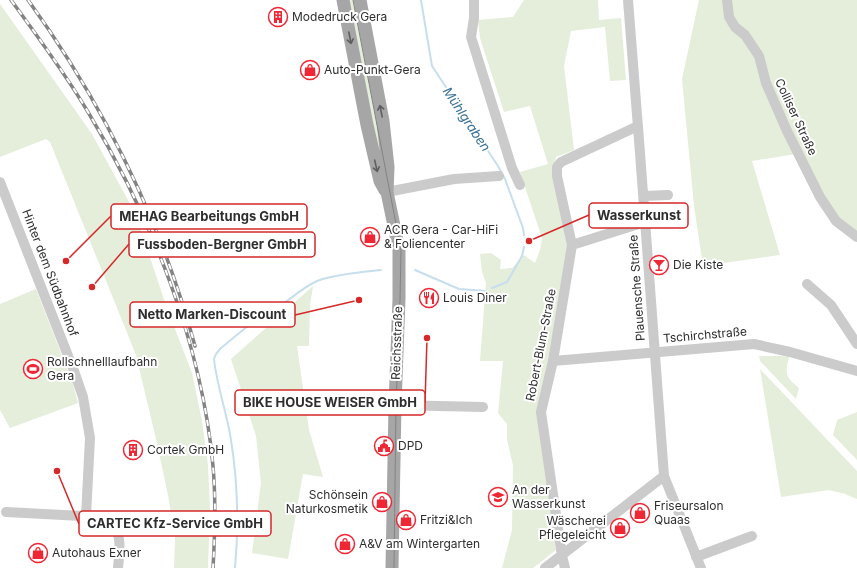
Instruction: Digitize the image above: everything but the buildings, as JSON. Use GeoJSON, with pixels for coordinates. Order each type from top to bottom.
{"type":"FeatureCollection","features":[{"type":"Feature","properties":{"kind":"main road","name":"Reichsstraße"},"geometry":{"type":"LineString","coordinates":[[343,0],[370,140],[380,181],[386,192],[399,250],[399,292],[394,405],[392,568]]}},
{"type":"Feature","properties":{"kind":"main road","name":"Reichsstraße"},"geometry":{"type":"LineString","coordinates":[[360,0],[383,121],[388,167],[386,192]]}},
{"type":"Feature","properties":{"kind":"street"},"geometry":{"type":"LineString","coordinates":[[474,0],[474,18],[471,37],[512,168],[520,185]]}},
{"type":"Feature","properties":{"kind":"street","name":"Plauensche Straße"},"geometry":{"type":"LineString","coordinates":[[628,0],[664,476],[700,568]]}},
{"type":"Feature","properties":{"kind":"street","name":"Colliser Straße"},"geometry":{"type":"LineString","coordinates":[[727,0],[729,18],[735,27],[745,35],[759,56],[766,83],[787,131],[820,197],[836,221],[857,237]]}},
{"type":"Feature","properties":{"kind":"street","name":"Robert-Blum-Straße"},"geometry":{"type":"LineString","coordinates":[[565,568],[541,412],[553,361],[572,245],[557,176],[557,167],[561,162],[638,126]]}},
{"type":"Feature","properties":{"kind":"street"},"geometry":{"type":"LineString","coordinates":[[386,192],[454,179],[499,176]]}},
{"type":"Feature","properties":{"kind":"street","name":"Hinter dem Südbahnhof"},"geometry":{"type":"LineString","coordinates":[[0,182],[83,397],[90,438],[86,516]]}},
{"type":"Feature","properties":{"kind":"street"},"geometry":{"type":"LineString","coordinates":[[644,196],[668,195]]}},
{"type":"Feature","properties":{"kind":"street"},"geometry":{"type":"LineString","coordinates":[[572,245],[645,222]]}},
{"type":"Feature","properties":{"kind":"street"},"geometry":{"type":"LineString","coordinates":[[806,284],[830,305],[857,344]]}},
{"type":"Feature","properties":{"kind":"street","name":"Tschirchstraße"},"geometry":{"type":"LineString","coordinates":[[553,361],[754,344],[790,352],[857,371]]}},
{"type":"Feature","properties":{"kind":"street"},"geometry":{"type":"LineString","coordinates":[[394,405],[483,407]]}},
{"type":"Feature","properties":{"kind":"street"},"geometry":{"type":"LineString","coordinates":[[546,568],[664,476]]}},
{"type":"Feature","properties":{"kind":"street"},"geometry":{"type":"LineString","coordinates":[[6,512],[101,517],[112,523],[118,532],[118,568]]}},
{"type":"Feature","properties":{"kind":"street"},"geometry":{"type":"LineString","coordinates":[[696,557],[752,536]]}},
{"type":"Feature","properties":{"kind":"green space"},"geometry":{"type":"Polygon","coordinates":[[[345,0],[358,0],[380,111],[385,179],[345,0]]]}},
{"type":"Feature","properties":{"kind":"green space"},"geometry":{"type":"Polygon","coordinates":[[[524,0],[598,0],[599,20],[621,18],[626,80],[610,81],[605,27],[571,31],[564,66],[574,150],[556,157],[554,169],[568,246],[549,359],[538,412],[556,550],[533,568],[502,568],[512,530],[513,465],[507,440],[507,424],[498,413],[503,361],[480,361],[486,283],[482,272],[480,254],[491,253],[501,260],[500,269],[512,268],[524,255],[535,263],[540,250],[542,238],[520,172],[548,164],[530,106],[504,112],[480,38],[478,20],[513,17],[524,0]]]}},
{"type":"Feature","properties":{"kind":"green space"},"geometry":{"type":"Polygon","coordinates":[[[699,0],[857,0],[857,236],[837,220],[802,153],[752,161],[780,255],[703,266],[694,206],[682,79],[699,0]]]}},
{"type":"Feature","properties":{"kind":"green space"},"geometry":{"type":"Polygon","coordinates":[[[0,4],[92,134],[135,213],[167,308],[192,373],[202,421],[208,465],[210,509],[208,568],[174,568],[175,539],[168,495],[136,355],[50,142],[46,139],[0,157],[0,4]]]}},
{"type":"Feature","properties":{"kind":"green space"},"geometry":{"type":"Polygon","coordinates":[[[313,286],[310,305],[309,346],[297,346],[309,430],[323,477],[303,474],[288,559],[252,553],[261,483],[256,436],[231,359],[313,286]]]}},
{"type":"Feature","properties":{"kind":"green space","name":"Rollschnelllaufbahn Gera"},"geometry":{"type":"Polygon","coordinates":[[[36,289],[73,384],[78,403],[10,428],[0,410],[0,304],[36,289]]]}},
{"type":"Feature","properties":{"kind":"green space"},"geometry":{"type":"Polygon","coordinates":[[[759,356],[789,357],[787,375],[799,388],[796,399],[760,361],[759,356]]]}},
{"type":"Feature","properties":{"kind":"green space"},"geometry":{"type":"Polygon","coordinates":[[[760,369],[857,471],[857,499],[829,490],[781,497],[760,369]]]}},
{"type":"Feature","properties":{"kind":"green space"},"geometry":{"type":"Polygon","coordinates":[[[857,412],[857,460],[833,435],[837,420],[857,412]]]}},
{"type":"Feature","properties":{"kind":"waterway","name":"Mühlgraben"},"geometry":{"type":"LineString","coordinates":[[421,0],[432,66],[498,166],[505,179],[523,228],[524,235]]}},
{"type":"Feature","properties":{"kind":"waterway","name":"Mühlgraben"},"geometry":{"type":"LineString","coordinates":[[492,288],[507,282],[522,256],[524,247]]}},
{"type":"Feature","properties":{"kind":"waterway","name":"Mühlgraben"},"geometry":{"type":"LineString","coordinates":[[283,304],[303,289],[317,281],[340,275],[381,270]]}},
{"type":"Feature","properties":{"kind":"waterway","name":"Mühlgraben"},"geometry":{"type":"LineString","coordinates":[[415,270],[459,289],[486,291]]}},
{"type":"Feature","properties":{"kind":"waterway","name":"Mühlgraben"},"geometry":{"type":"LineString","coordinates":[[235,568],[237,536],[235,472],[229,430],[217,380],[214,359],[221,348],[260,316],[272,310]]}},
{"type":"Feature","properties":{"kind":"tram line"},"geometry":{"type":"LineString","coordinates":[[353,0],[401,250],[396,405],[394,568]]}},
{"type":"Feature","properties":{"kind":"railway"},"geometry":{"type":"LineString","coordinates":[[11,0],[70,83],[111,152],[133,194],[170,282],[198,374],[207,420],[215,492],[213,568]]}},
{"type":"Feature","properties":{"kind":"railway"},"geometry":{"type":"LineString","coordinates":[[28,0],[56,40],[81,81],[127,166],[147,209],[165,254],[195,346]]}},
{"type":"Feature","properties":{"kind":"place","name":"Modedruck Gera"},"geometry":{"type":"Point","coordinates":[278,17]}},
{"type":"Feature","properties":{"kind":"place","name":"Auto-Punkt-Gera"},"geometry":{"type":"Point","coordinates":[310,70]}},
{"type":"Feature","properties":{"kind":"place","name":"ACR Gera - Car-HiFi & Foliencenter"},"geometry":{"type":"Point","coordinates":[370,237]}},
{"type":"Feature","properties":{"kind":"place","name":"Wasserkunst"},"geometry":{"type":"Point","coordinates":[529,241]}},
{"type":"Feature","properties":{"kind":"place","name":"MEHAG Bearbeitungs GmbH"},"geometry":{"type":"Point","coordinates":[66,261]}},
{"type":"Feature","properties":{"kind":"place","name":"Die Kiste"},"geometry":{"type":"Point","coordinates":[659,265]}},
{"type":"Feature","properties":{"kind":"place","name":"Fussboden-Bergner GmbH"},"geometry":{"type":"Point","coordinates":[92,287]}},
{"type":"Feature","properties":{"kind":"place","name":"Louis Diner"},"geometry":{"type":"Point","coordinates":[429,298]}},
{"type":"Feature","properties":{"kind":"place","name":"Netto Marken-Discount"},"geometry":{"type":"Point","coordinates":[359,300]}},
{"type":"Feature","properties":{"kind":"place","name":"BIKE HOUSE WEISER GmbH"},"geometry":{"type":"Point","coordinates":[427,338]}},
{"type":"Feature","properties":{"kind":"place","name":"Rollschnelllaufbahn Gera"},"geometry":{"type":"Point","coordinates":[33,369]}},
{"type":"Feature","properties":{"kind":"place","name":"DPD"},"geometry":{"type":"Point","coordinates":[384,446]}},
{"type":"Feature","properties":{"kind":"place","name":"Cortek GmbH"},"geometry":{"type":"Point","coordinates":[133,450]}},
{"type":"Feature","properties":{"kind":"place","name":"CARTEC Kfz-Service GmbH"},"geometry":{"type":"Point","coordinates":[57,471]}},
{"type":"Feature","properties":{"kind":"place","name":"An der Wasserkunst"},"geometry":{"type":"Point","coordinates":[498,497]}},
{"type":"Feature","properties":{"kind":"place","name":"Schönsein Naturkosmetik"},"geometry":{"type":"Point","coordinates":[382,502]}},
{"type":"Feature","properties":{"kind":"place","name":"Friseursalon Quaas"},"geometry":{"type":"Point","coordinates":[640,513]}},
{"type":"Feature","properties":{"kind":"place","name":"Fritzi&Ich"},"geometry":{"type":"Point","coordinates":[406,520]}},
{"type":"Feature","properties":{"kind":"place","name":"Wäscherei Pflegeleicht"},"geometry":{"type":"Point","coordinates":[620,528]}},
{"type":"Feature","properties":{"kind":"place","name":"A&V am Wintergarten"},"geometry":{"type":"Point","coordinates":[345,544]}},
{"type":"Feature","properties":{"kind":"place","name":"Autohaus Exner"},"geometry":{"type":"Point","coordinates":[38,553]}}]}
